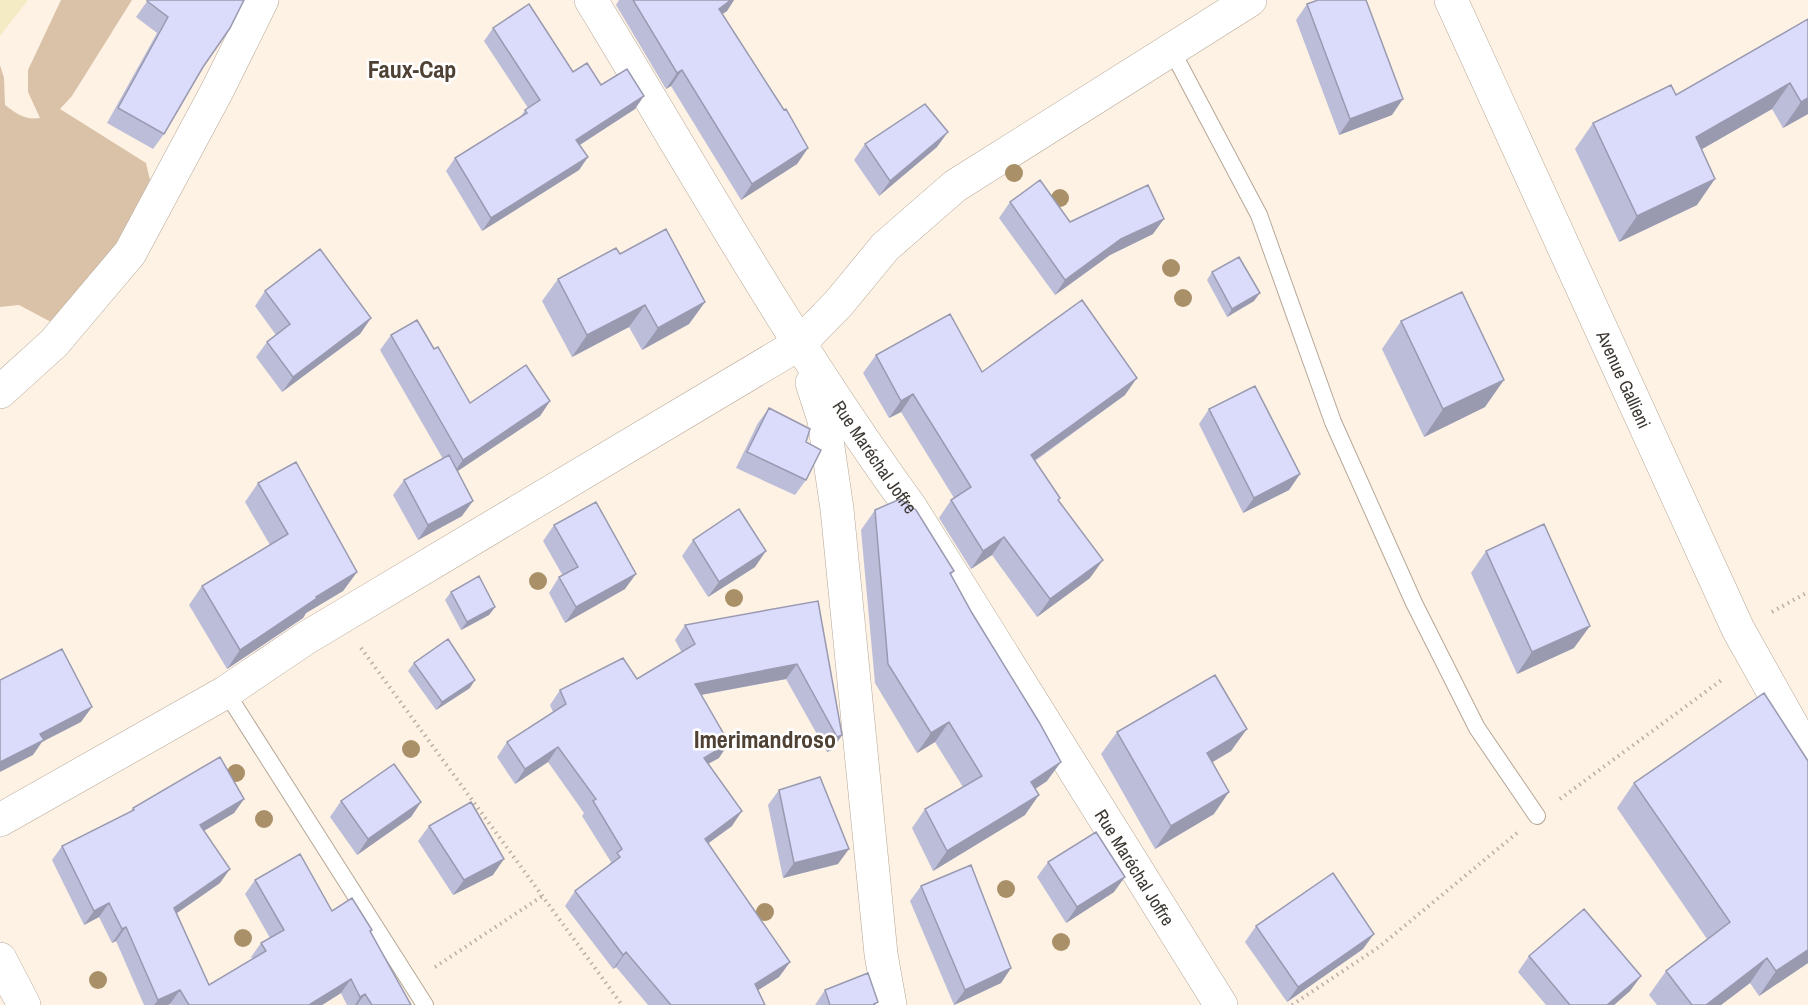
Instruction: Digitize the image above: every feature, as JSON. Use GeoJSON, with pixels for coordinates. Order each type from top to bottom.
{"type":"FeatureCollection","features":[{"type":"Feature","properties":{"kind":"street"},"geometry":{"type":"LineString","coordinates":[[0,392],[54,343],[130,253],[218,89],[262,0]]}},
{"type":"Feature","properties":{"kind":"street","name":"Rue Maréchal Joffre"},"geometry":{"type":"LineString","coordinates":[[591,0],[799,344],[858,435],[911,508],[1221,1005]]}},
{"type":"Feature","properties":{"kind":"street"},"geometry":{"type":"LineString","coordinates":[[0,820],[226,692],[339,618],[799,344],[839,303],[885,247],[955,186],[1250,0]]}},
{"type":"Feature","properties":{"kind":"street","name":"Avenue Gallieni"},"geometry":{"type":"LineString","coordinates":[[1451,0],[1738,629],[1808,754]]}},
{"type":"Feature","properties":{"kind":"street"},"geometry":{"type":"LineString","coordinates":[[799,344],[824,420],[834,487],[881,954],[890,1005]]}},
{"type":"Feature","properties":{"kind":"street"},"geometry":{"type":"LineString","coordinates":[[0,959],[24,1005]]}},
{"type":"Feature","properties":{"kind":"lane"},"geometry":{"type":"LineString","coordinates":[[1171,49],[1259,215],[1333,422],[1414,603],[1477,728],[1538,816]]}},
{"type":"Feature","properties":{"kind":"lane"},"geometry":{"type":"LineString","coordinates":[[226,692],[424,1005]]}},
{"type":"Feature","properties":{"kind":"path"},"geometry":{"type":"LineString","coordinates":[[339,618],[544,895],[622,1005]]}},
{"type":"Feature","properties":{"kind":"path"},"geometry":{"type":"LineString","coordinates":[[411,983],[544,895]]}},
{"type":"Feature","properties":{"kind":"shaded area"},"geometry":{"type":"Polygon","coordinates":[[[61,0],[132,0],[72,96],[60,109],[146,163],[150,180],[120,244],[51,322],[19,305],[0,307],[0,65],[4,78],[5,105],[21,116],[40,118],[28,92],[28,70],[61,0]]]}},
{"type":"Feature","properties":{"kind":"sand"},"geometry":{"type":"Polygon","coordinates":[[[0,0],[28,0],[0,36],[0,0]]]}},
{"type":"Feature","properties":{"kind":"building"},"geometry":{"type":"Polygon","coordinates":[[[148,0],[244,0],[230,28],[203,67],[164,134],[118,108],[168,17],[148,0]]]}},
{"type":"Feature","properties":{"kind":"building"},"geometry":{"type":"Polygon","coordinates":[[[633,0],[731,0],[719,9],[784,110],[786,109],[808,148],[752,184],[682,70],[677,73],[633,0]]]}},
{"type":"Feature","properties":{"kind":"building"},"geometry":{"type":"Polygon","coordinates":[[[1318,0],[1366,0],[1403,99],[1350,119],[1307,4],[1318,0]]]}},
{"type":"Feature","properties":{"kind":"building"},"geometry":{"type":"Polygon","coordinates":[[[529,4],[573,72],[587,63],[601,85],[627,69],[644,96],[576,140],[588,157],[491,218],[455,158],[527,113],[525,110],[540,100],[493,28],[529,4]]]}},
{"type":"Feature","properties":{"kind":"building"},"geometry":{"type":"Polygon","coordinates":[[[1808,19],[1808,98],[1801,102],[1790,83],[1696,137],[1715,179],[1637,216],[1593,123],[1671,85],[1676,95],[1808,19]]]}},
{"type":"Feature","properties":{"kind":"building"},"geometry":{"type":"Polygon","coordinates":[[[925,104],[948,132],[890,181],[865,144],[925,104]]]}},
{"type":"Feature","properties":{"kind":"building"},"geometry":{"type":"Polygon","coordinates":[[[1040,180],[1070,222],[1148,185],[1164,219],[1121,239],[1065,280],[1010,202],[1040,180]]]}},
{"type":"Feature","properties":{"kind":"building"},"geometry":{"type":"Polygon","coordinates":[[[666,229],[705,302],[658,328],[645,305],[587,335],[558,279],[616,248],[620,254],[666,229]]]}},
{"type":"Feature","properties":{"kind":"building"},"geometry":{"type":"Polygon","coordinates":[[[320,249],[371,318],[293,377],[267,342],[290,324],[265,291],[320,249]]]}},
{"type":"Feature","properties":{"kind":"building"},"geometry":{"type":"Polygon","coordinates":[[[1239,257],[1260,293],[1232,309],[1212,272],[1239,257]]]}},
{"type":"Feature","properties":{"kind":"building"},"geometry":{"type":"Polygon","coordinates":[[[1462,292],[1504,380],[1443,409],[1401,321],[1462,292]]]}},
{"type":"Feature","properties":{"kind":"building"},"geometry":{"type":"Polygon","coordinates":[[[1082,300],[1137,378],[1031,455],[1060,498],[1058,500],[1103,560],[1050,599],[1004,537],[983,551],[951,500],[971,487],[913,394],[901,401],[876,355],[950,314],[982,372],[1082,300]]]}},
{"type":"Feature","properties":{"kind":"building"},"geometry":{"type":"Polygon","coordinates":[[[417,320],[434,349],[438,347],[470,403],[526,365],[550,401],[463,460],[391,335],[417,320]]]}},
{"type":"Feature","properties":{"kind":"building"},"geometry":{"type":"Polygon","coordinates":[[[1255,386],[1300,474],[1254,498],[1209,409],[1255,386]]]}},
{"type":"Feature","properties":{"kind":"building"},"geometry":{"type":"Polygon","coordinates":[[[769,408],[810,429],[806,442],[821,450],[806,480],[747,452],[769,408]]]}},
{"type":"Feature","properties":{"kind":"building"},"geometry":{"type":"Polygon","coordinates":[[[449,455],[473,501],[428,525],[404,480],[449,455]]]}},
{"type":"Feature","properties":{"kind":"building"},"geometry":{"type":"Polygon","coordinates":[[[296,462],[357,572],[316,597],[240,650],[202,586],[288,534],[258,483],[296,462]]]}},
{"type":"Feature","properties":{"kind":"building"},"geometry":{"type":"Polygon","coordinates":[[[900,499],[916,510],[954,571],[950,573],[972,613],[1061,762],[1031,782],[1039,795],[947,851],[925,809],[982,776],[949,722],[931,733],[888,664],[875,510],[900,499]]]}},
{"type":"Feature","properties":{"kind":"building"},"geometry":{"type":"Polygon","coordinates":[[[596,502],[636,574],[576,607],[559,577],[578,567],[554,525],[596,502]]]}},
{"type":"Feature","properties":{"kind":"building"},"geometry":{"type":"Polygon","coordinates":[[[739,509],[766,551],[719,582],[693,540],[739,509]]]}},
{"type":"Feature","properties":{"kind":"building"},"geometry":{"type":"Polygon","coordinates":[[[1544,524],[1590,626],[1532,652],[1486,551],[1544,524]]]}},
{"type":"Feature","properties":{"kind":"building"},"geometry":{"type":"Polygon","coordinates":[[[479,576],[495,607],[467,622],[451,592],[479,576]]]}},
{"type":"Feature","properties":{"kind":"building"},"geometry":{"type":"Polygon","coordinates":[[[818,601],[842,735],[837,737],[797,664],[695,684],[729,743],[704,758],[742,811],[705,839],[790,962],[755,984],[765,1005],[671,1005],[626,952],[623,955],[575,891],[620,857],[617,853],[622,849],[593,801],[596,799],[558,747],[525,769],[507,742],[566,704],[560,690],[623,658],[637,679],[695,644],[685,625],[818,601]]]}},
{"type":"Feature","properties":{"kind":"building"},"geometry":{"type":"Polygon","coordinates":[[[448,639],[475,680],[442,702],[414,663],[448,639]]]}},
{"type":"Feature","properties":{"kind":"building"},"geometry":{"type":"Polygon","coordinates":[[[62,649],[92,707],[40,734],[44,740],[0,762],[0,680],[62,649]]]}},
{"type":"Feature","properties":{"kind":"building"},"geometry":{"type":"Polygon","coordinates":[[[1215,675],[1247,729],[1207,753],[1229,792],[1171,826],[1117,732],[1215,675]]]}},
{"type":"Feature","properties":{"kind":"building"},"geometry":{"type":"Polygon","coordinates":[[[1764,693],[1808,761],[1808,950],[1776,971],[1767,958],[1706,1005],[1692,1005],[1666,971],[1730,922],[1634,783],[1764,693]]]}},
{"type":"Feature","properties":{"kind":"building"},"geometry":{"type":"Polygon","coordinates":[[[220,757],[244,799],[200,825],[230,869],[174,908],[209,985],[266,951],[261,943],[284,930],[255,880],[300,854],[332,911],[352,898],[372,930],[370,931],[411,1005],[372,1005],[365,994],[360,997],[351,979],[309,1005],[189,1005],[180,990],[158,1000],[126,927],[122,929],[109,903],[94,911],[62,846],[134,810],[133,808],[220,757]]]}},
{"type":"Feature","properties":{"kind":"building"},"geometry":{"type":"Polygon","coordinates":[[[394,764],[421,802],[368,839],[341,801],[394,764]]]}},
{"type":"Feature","properties":{"kind":"building"},"geometry":{"type":"Polygon","coordinates":[[[820,777],[849,849],[794,863],[779,790],[820,777]]]}},
{"type":"Feature","properties":{"kind":"building"},"geometry":{"type":"Polygon","coordinates":[[[471,802],[504,859],[464,880],[429,826],[471,802]]]}},
{"type":"Feature","properties":{"kind":"building"},"geometry":{"type":"Polygon","coordinates":[[[1096,832],[1125,877],[1077,907],[1048,862],[1096,832]]]}},
{"type":"Feature","properties":{"kind":"building"},"geometry":{"type":"Polygon","coordinates":[[[971,865],[1011,968],[965,990],[921,886],[971,865]]]}},
{"type":"Feature","properties":{"kind":"building"},"geometry":{"type":"Polygon","coordinates":[[[1333,873],[1374,934],[1298,987],[1256,926],[1333,873]]]}},
{"type":"Feature","properties":{"kind":"building"},"geometry":{"type":"Polygon","coordinates":[[[1584,909],[1641,976],[1607,1005],[1570,1005],[1529,956],[1584,909]]]}},
{"type":"Feature","properties":{"kind":"building"},"geometry":{"type":"Polygon","coordinates":[[[868,973],[878,1002],[875,1005],[830,1005],[825,990],[868,973]]]}},
{"type":"Feature","properties":{"kind":"district","name":"Faux-Cap"},"geometry":{"type":"Point","coordinates":[412,69]}},
{"type":"Feature","properties":{"kind":"district","name":"Imerimandroso"},"geometry":{"type":"Point","coordinates":[765,739]}}]}
